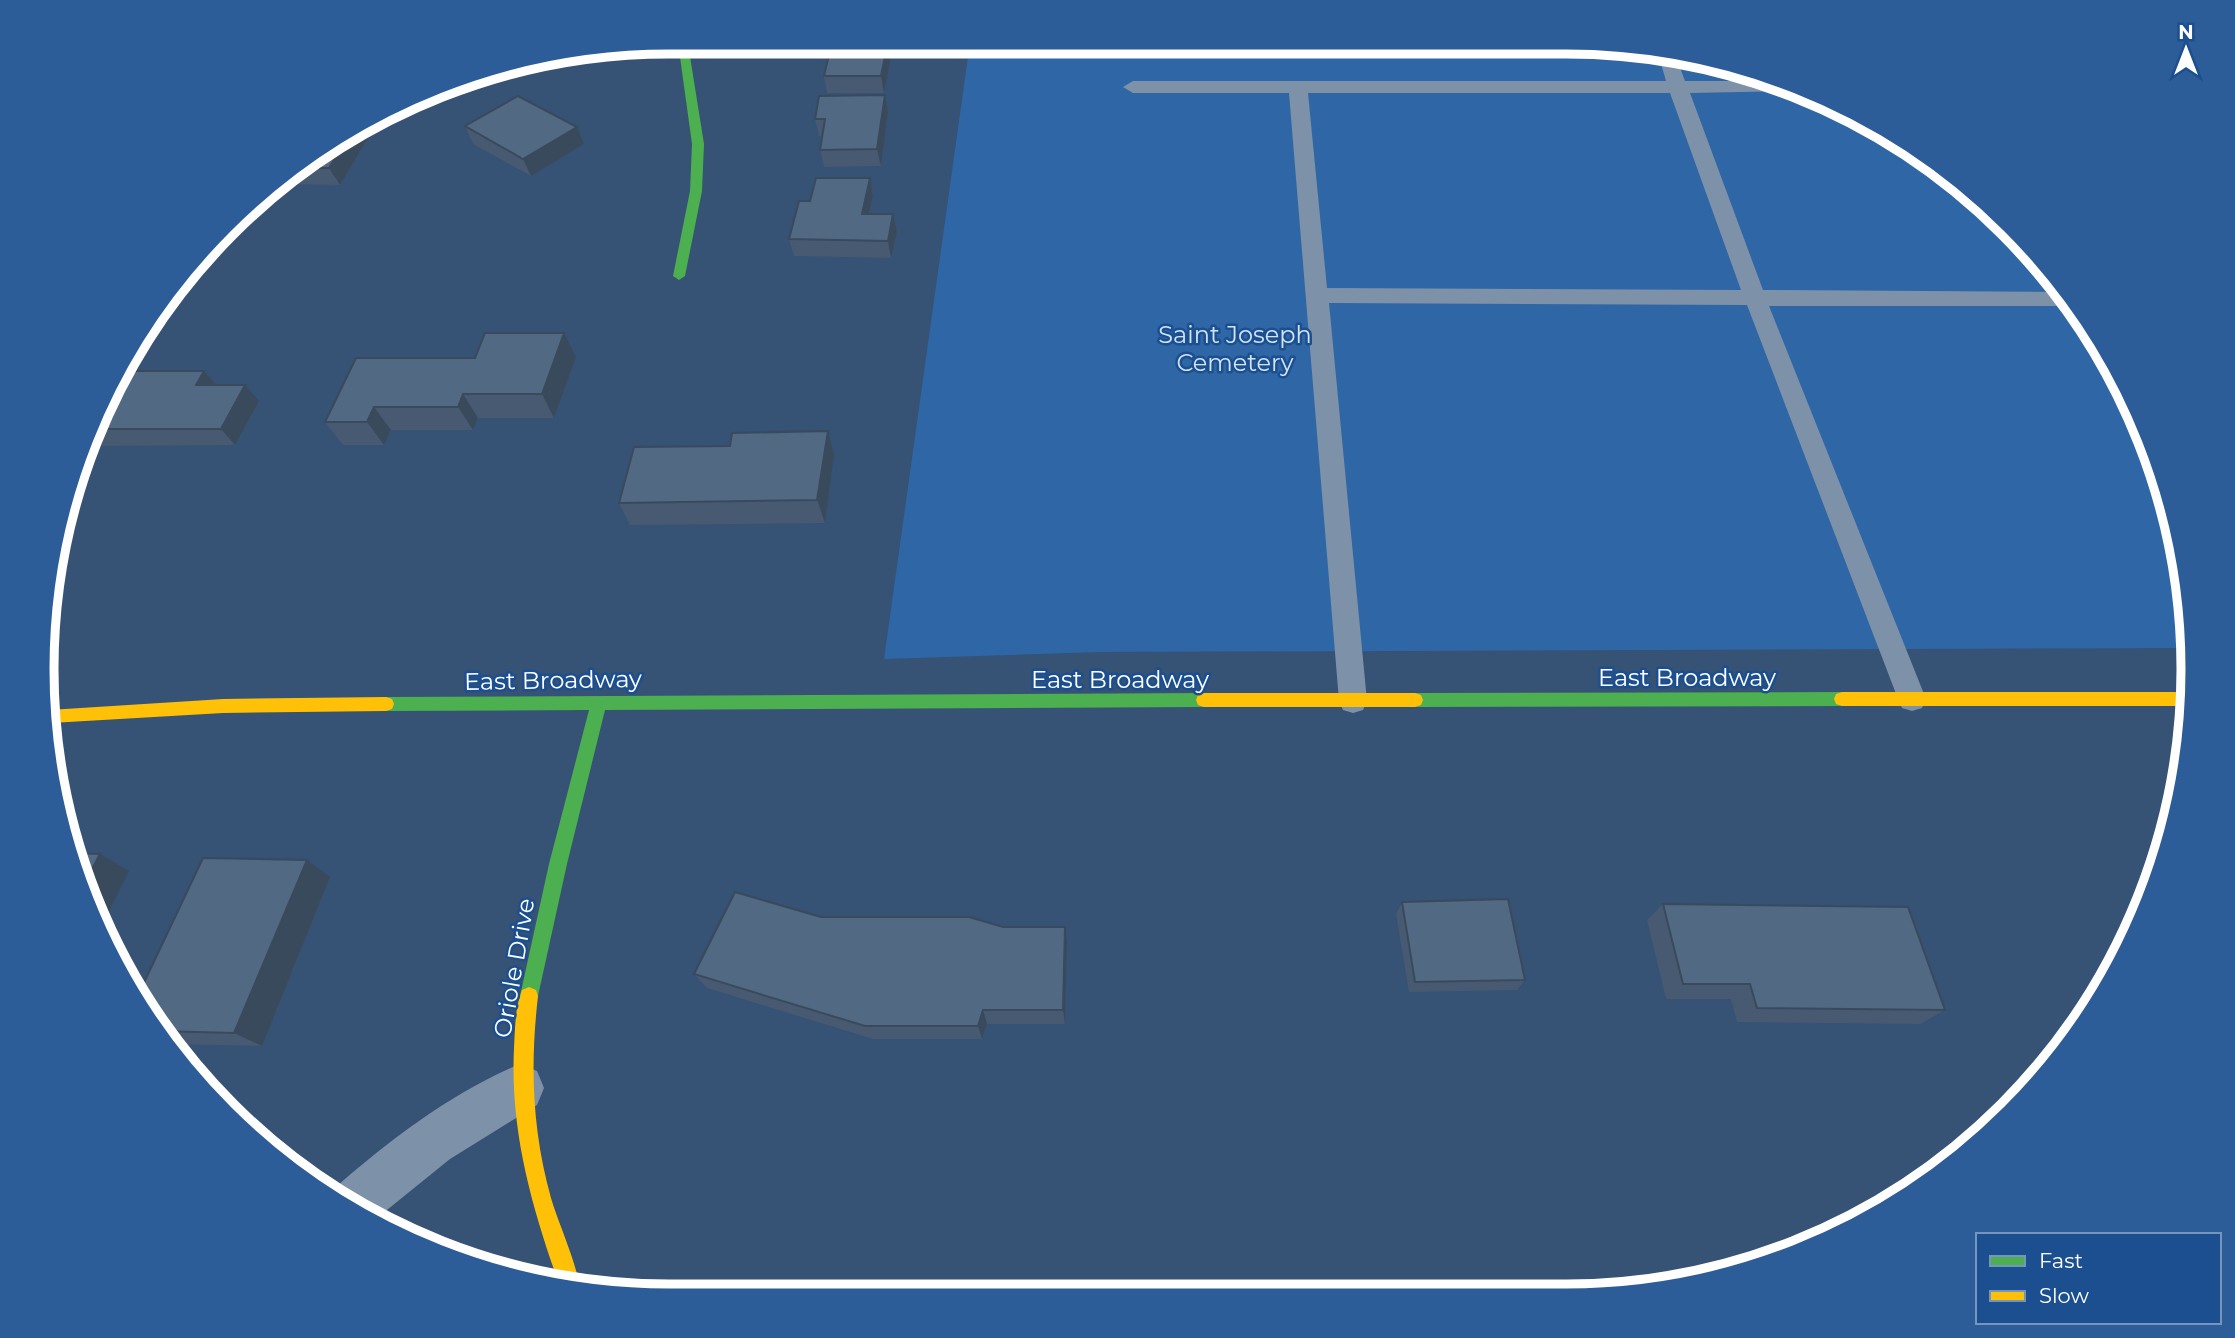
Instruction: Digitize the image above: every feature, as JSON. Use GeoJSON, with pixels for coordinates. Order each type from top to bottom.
{"type":"FeatureCollection","features":[{"type":"Feature","properties":{"kind":"main road"},"geometry":{"type":"LineString","coordinates":[[679,276],[696,191],[698,144],[687,54]]}},
{"type":"Feature","properties":{"kind":"main road","name":"East Broadway"},"geometry":{"type":"LineString","coordinates":[[57,716],[223,706],[599,701],[2180,699]]}},
{"type":"Feature","properties":{"kind":"main road","name":"Oriole Drive"},"geometry":{"type":"LineString","coordinates":[[566,1275],[544,1217],[523,1121],[520,1088],[523,1024],[563,839],[599,701]]}},
{"type":"Feature","properties":{"kind":"street"},"geometry":{"type":"LineString","coordinates":[[360,1200],[373,1187],[471,1117],[520,1088]]}},
{"type":"Feature","properties":{"kind":"lane"},"geometry":{"type":"LineString","coordinates":[[1668,63],[1755,298],[1912,699]]}},
{"type":"Feature","properties":{"kind":"lane"},"geometry":{"type":"LineString","coordinates":[[1133,87],[1764,87]]}},
{"type":"Feature","properties":{"kind":"lane"},"geometry":{"type":"LineString","coordinates":[[1298,87],[1353,701]]}},
{"type":"Feature","properties":{"kind":"lane"},"geometry":{"type":"LineString","coordinates":[[1315,295],[2058,300]]}},
{"type":"Feature","properties":{"kind":"green space","name":"Saint Joseph Cemetery"},"geometry":{"type":"Polygon","coordinates":[[[968,54],[1606,56],[1686,66],[1725,75],[1801,101],[1838,118],[1908,158],[1971,207],[2001,234],[2028,264],[2077,327],[2117,397],[2148,471],[2169,549],[2180,648],[1101,652],[884,659],[968,54]]]}},
{"type":"Feature","properties":{"kind":"building"},"geometry":{"type":"Polygon","coordinates":[[[829,54],[886,54],[881,76],[824,76],[829,54]]]}},
{"type":"Feature","properties":{"kind":"building"},"geometry":{"type":"Polygon","coordinates":[[[885,95],[877,149],[820,150],[825,119],[815,119],[819,96],[885,95]]]}},
{"type":"Feature","properties":{"kind":"building"},"geometry":{"type":"Polygon","coordinates":[[[518,96],[577,127],[523,159],[465,126],[518,96]]]}},
{"type":"Feature","properties":{"kind":"building"},"geometry":{"type":"Polygon","coordinates":[[[340,150],[329,168],[313,168],[340,150]]]}},
{"type":"Feature","properties":{"kind":"building"},"geometry":{"type":"Polygon","coordinates":[[[816,178],[870,178],[862,214],[893,214],[888,241],[789,239],[799,201],[810,201],[816,178]]]}},
{"type":"Feature","properties":{"kind":"building"},"geometry":{"type":"Polygon","coordinates":[[[485,333],[564,333],[542,394],[463,394],[458,407],[374,407],[367,422],[325,422],[356,358],[475,358],[485,333]]]}},
{"type":"Feature","properties":{"kind":"building"},"geometry":{"type":"Polygon","coordinates":[[[132,371],[204,371],[196,385],[245,385],[221,429],[103,429],[132,371]]]}},
{"type":"Feature","properties":{"kind":"building"},"geometry":{"type":"Polygon","coordinates":[[[828,431],[817,500],[619,503],[634,447],[730,446],[732,433],[828,431]]]}},
{"type":"Feature","properties":{"kind":"building"},"geometry":{"type":"Polygon","coordinates":[[[83,853],[100,854],[90,874],[83,853]]]}},
{"type":"Feature","properties":{"kind":"building"},"geometry":{"type":"Polygon","coordinates":[[[203,858],[307,860],[234,1033],[173,1031],[143,985],[203,858]]]}},
{"type":"Feature","properties":{"kind":"building"},"geometry":{"type":"Polygon","coordinates":[[[735,892],[821,917],[969,917],[1003,927],[1065,927],[1063,1010],[983,1010],[978,1026],[865,1026],[694,974],[735,892]]]}},
{"type":"Feature","properties":{"kind":"building"},"geometry":{"type":"Polygon","coordinates":[[[1508,899],[1525,980],[1415,982],[1402,902],[1508,899]]]}},
{"type":"Feature","properties":{"kind":"building"},"geometry":{"type":"Polygon","coordinates":[[[1663,904],[1908,907],[1945,1010],[1757,1008],[1750,984],[1683,984],[1663,904]]]}},
{"type":"Feature","properties":{"kind":"traffic: fast"},"geometry":{"type":"LineString","coordinates":[[679,276],[696,191],[698,144],[685,54]]}},
{"type":"Feature","properties":{"kind":"traffic: fast"},"geometry":{"type":"LineString","coordinates":[[1415,700],[1842,699]]}},
{"type":"Feature","properties":{"kind":"traffic: fast"},"geometry":{"type":"LineString","coordinates":[[386,704],[1204,700]]}},
{"type":"Feature","properties":{"kind":"traffic: fast"},"geometry":{"type":"LineString","coordinates":[[529,996],[558,864],[599,701]]}},
{"type":"Feature","properties":{"kind":"traffic: slow"},"geometry":{"type":"LineString","coordinates":[[1842,699],[2180,699]]}},
{"type":"Feature","properties":{"kind":"traffic: slow"},"geometry":{"type":"LineString","coordinates":[[1204,700],[1415,700]]}},
{"type":"Feature","properties":{"kind":"traffic: slow"},"geometry":{"type":"LineString","coordinates":[[57,716],[223,706],[386,704]]}},
{"type":"Feature","properties":{"kind":"traffic: slow"},"geometry":{"type":"LineString","coordinates":[[529,996],[522,1072],[528,1142],[544,1210],[566,1275]]}}]}
